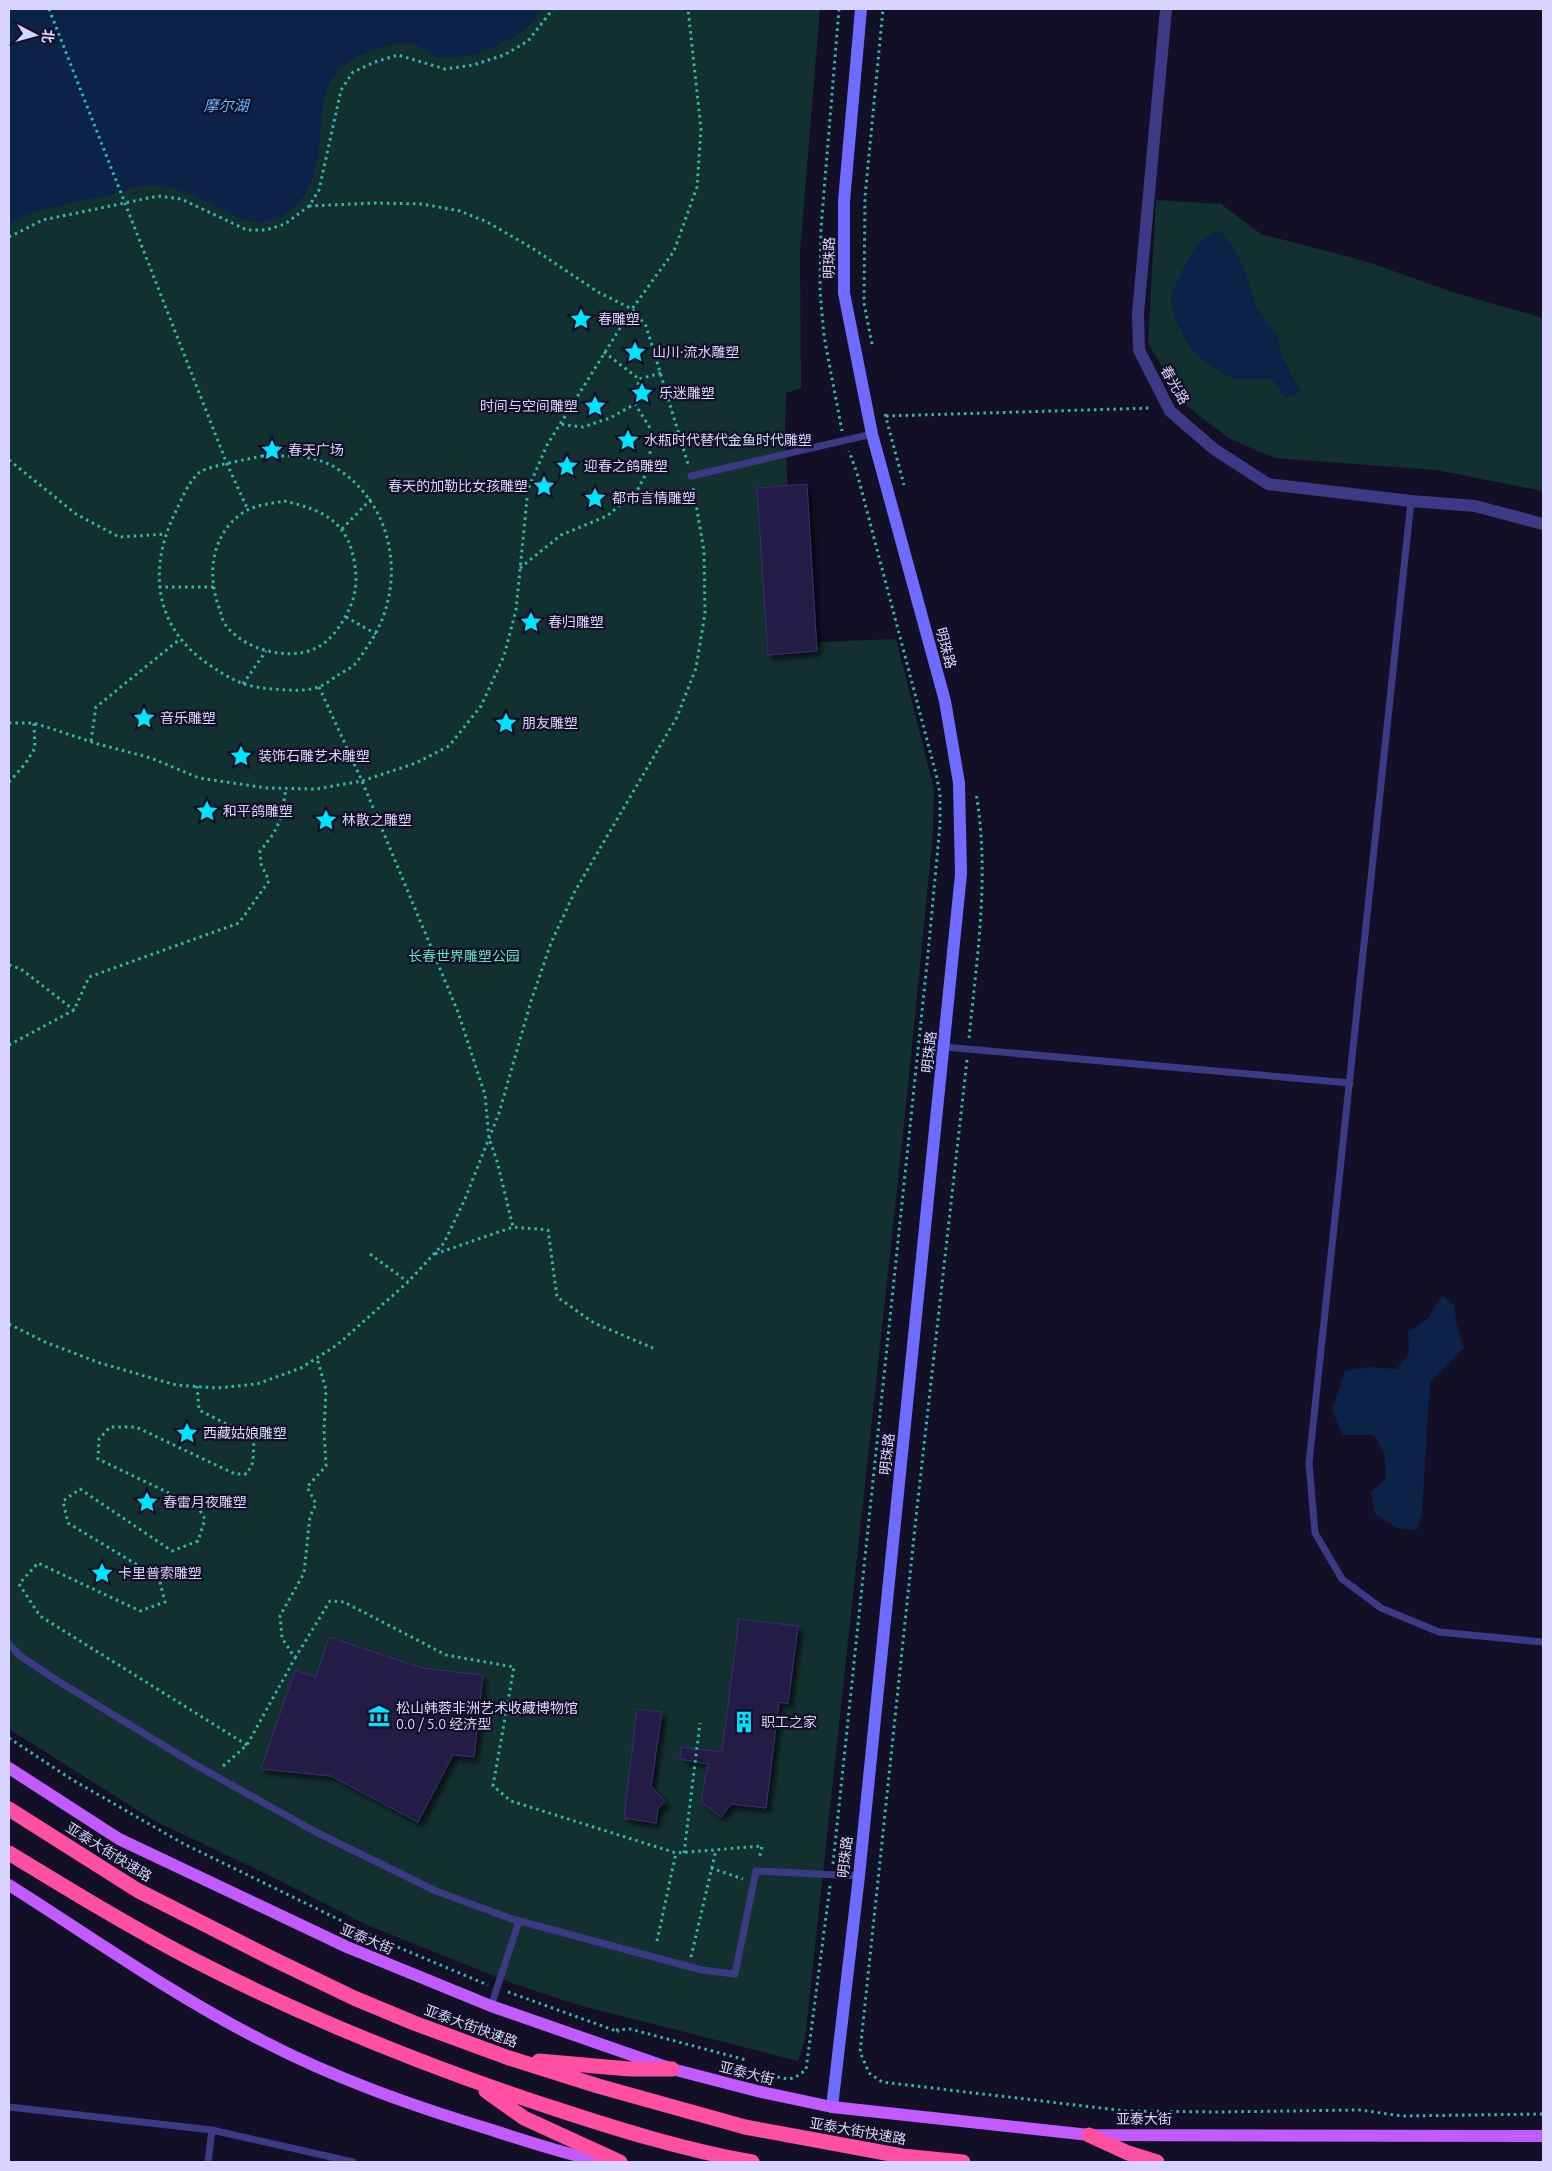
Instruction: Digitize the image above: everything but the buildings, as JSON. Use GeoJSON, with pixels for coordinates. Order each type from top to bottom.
{"type":"FeatureCollection","features":[{"type":"Feature","properties":{"kind":"highway","name":"亚泰大街快速路"},"geometry":{"type":"LineString","coordinates":[[9,1809],[137,1890],[271,1958],[405,2019],[509,2058],[598,2086],[744,2127],[902,2156],[963,2162]]}},
{"type":"Feature","properties":{"kind":"highway"},"geometry":{"type":"LineString","coordinates":[[9,1853],[99,1908],[197,1961],[313,2016],[475,2082],[662,2141],[752,2162]]}},
{"type":"Feature","properties":{"kind":"highway"},"geometry":{"type":"LineString","coordinates":[[509,2058],[629,2069],[672,2069]]}},
{"type":"Feature","properties":{"kind":"highway"},"geometry":{"type":"LineString","coordinates":[[475,2082],[524,2118],[620,2162]]}},
{"type":"Feature","properties":{"kind":"highway"},"geometry":{"type":"LineString","coordinates":[[1089,2135],[1128,2153],[1157,2162]]}},
{"type":"Feature","properties":{"kind":"main road","name":"亚泰大街"},"geometry":{"type":"LineString","coordinates":[[9,1768],[119,1839],[347,1947],[491,2006],[672,2069],[757,2091],[832,2107],[1089,2135],[1543,2136]]}},
{"type":"Feature","properties":{"kind":"main road"},"geometry":{"type":"LineString","coordinates":[[9,1885],[180,1995],[263,2041],[323,2070],[419,2108],[600,2162]]}},
{"type":"Feature","properties":{"kind":"street","name":"明珠路"},"geometry":{"type":"LineString","coordinates":[[832,2107],[858,1876],[961,874],[959,783],[945,701],[872,434],[844,293],[844,201],[861,9]]}},
{"type":"Feature","properties":{"kind":"street","name":"春光路"},"geometry":{"type":"LineString","coordinates":[[1166,9],[1138,313],[1139,350],[1170,411],[1214,449],[1268,484],[1411,501],[1475,506],[1543,524]]}},
{"type":"Feature","properties":{"kind":"lane"},"geometry":{"type":"LineString","coordinates":[[691,476],[872,434]]}},
{"type":"Feature","properties":{"kind":"lane"},"geometry":{"type":"LineString","coordinates":[[1411,501],[1309,1463],[1315,1533],[1342,1579],[1381,1608],[1439,1632],[1543,1642]]}},
{"type":"Feature","properties":{"kind":"lane"},"geometry":{"type":"LineString","coordinates":[[944,1047],[1350,1083]]}},
{"type":"Feature","properties":{"kind":"lane"},"geometry":{"type":"LineString","coordinates":[[9,1644],[19,1655],[58,1681],[213,1775],[316,1832],[436,1891],[519,1921],[702,1970],[735,1974],[756,1871],[858,1876]]}},
{"type":"Feature","properties":{"kind":"lane"},"geometry":{"type":"LineString","coordinates":[[491,2006],[519,1921]]}},
{"type":"Feature","properties":{"kind":"lane"},"geometry":{"type":"LineString","coordinates":[[9,2107],[212,2130],[353,2162]]}},
{"type":"Feature","properties":{"kind":"lane"},"geometry":{"type":"LineString","coordinates":[[208,2162],[212,2130]]}},
{"type":"Feature","properties":{"kind":"path"},"geometry":{"type":"LineString","coordinates":[[49,9],[228,464],[248,510]]}},
{"type":"Feature","properties":{"kind":"path"},"geometry":{"type":"LineString","coordinates":[[9,237],[43,220],[158,196],[181,199],[247,230],[266,230],[285,224],[309,206],[319,190],[341,90],[353,72],[375,62],[398,55],[444,69],[481,62],[504,55],[528,41],[553,9]]}},
{"type":"Feature","properties":{"kind":"path"},"geometry":{"type":"LineString","coordinates":[[9,723],[34,723],[151,758],[199,778],[286,788],[316,789],[362,781],[416,763],[449,746],[481,706],[504,656],[516,610],[528,489],[547,445],[632,308],[674,251],[696,187],[701,129],[688,9]]}},
{"type":"Feature","properties":{"kind":"path"},"geometry":{"type":"LineString","coordinates":[[725,2065],[787,2079],[801,2075],[806,2070],[832,1874],[940,825],[940,794],[937,778],[853,460],[844,441],[824,336],[820,291],[821,228],[840,9]]}},
{"type":"Feature","properties":{"kind":"path"},"geometry":{"type":"LineString","coordinates":[[873,350],[864,303],[865,197],[883,9]]}},
{"type":"Feature","properties":{"kind":"path"},"geometry":{"type":"LineString","coordinates":[[9,1324],[45,1342],[100,1363],[176,1385],[217,1388],[257,1384],[301,1368],[338,1345],[408,1282],[444,1243],[457,1216],[499,1113],[531,1001],[551,943],[575,891],[677,717],[696,668],[705,613],[704,552],[691,476],[646,326],[632,308],[598,292],[532,248],[488,222],[460,211],[422,204],[375,202],[309,206]]}},
{"type":"Feature","properties":{"kind":"path"},"geometry":{"type":"LineString","coordinates":[[604,352],[639,379]]}},
{"type":"Feature","properties":{"kind":"path"},"geometry":{"type":"LineString","coordinates":[[639,379],[661,373]]}},
{"type":"Feature","properties":{"kind":"path"},"geometry":{"type":"LineString","coordinates":[[520,568],[561,535],[607,516],[637,492],[650,466],[650,428],[635,404],[639,379]]}},
{"type":"Feature","properties":{"kind":"path"},"geometry":{"type":"LineString","coordinates":[[559,424],[583,427],[610,418],[635,404]]}},
{"type":"Feature","properties":{"kind":"path"},"geometry":{"type":"LineString","coordinates":[[886,416],[1168,407]]}},
{"type":"Feature","properties":{"kind":"path"},"geometry":{"type":"LineString","coordinates":[[884,410],[905,489]]}},
{"type":"Feature","properties":{"kind":"path"},"geometry":{"type":"LineString","coordinates":[[262,456],[302,456],[334,467],[360,487],[371,499],[380,518],[391,550],[390,588],[376,634],[354,665],[319,687],[294,690],[251,687],[227,677],[193,655],[175,632],[162,606],[158,567],[166,534],[186,492],[200,472],[228,464],[262,456]]}},
{"type":"Feature","properties":{"kind":"path"},"geometry":{"type":"LineString","coordinates":[[9,460],[76,514],[119,537],[166,534]]}},
{"type":"Feature","properties":{"kind":"path"},"geometry":{"type":"LineString","coordinates":[[342,529],[371,499]]}},
{"type":"Feature","properties":{"kind":"path"},"geometry":{"type":"LineString","coordinates":[[284,501],[310,507],[330,518],[342,529],[353,550],[356,576],[354,599],[346,617],[335,633],[315,649],[294,654],[266,651],[246,644],[225,624],[215,597],[212,572],[216,548],[226,529],[241,514],[259,506],[284,501]]}},
{"type":"Feature","properties":{"kind":"path"},"geometry":{"type":"LineString","coordinates":[[160,587],[214,587]]}},
{"type":"Feature","properties":{"kind":"path"},"geometry":{"type":"LineString","coordinates":[[346,617],[376,634]]}},
{"type":"Feature","properties":{"kind":"path"},"geometry":{"type":"LineString","coordinates":[[91,741],[96,707],[180,639]]}},
{"type":"Feature","properties":{"kind":"path"},"geometry":{"type":"LineString","coordinates":[[243,684],[266,651]]}},
{"type":"Feature","properties":{"kind":"path"},"geometry":{"type":"LineString","coordinates":[[319,687],[362,781],[458,1012],[484,1095],[489,1138],[497,1161],[513,1227]]}},
{"type":"Feature","properties":{"kind":"path"},"geometry":{"type":"LineString","coordinates":[[9,782],[25,764],[35,748],[34,723]]}},
{"type":"Feature","properties":{"kind":"path"},"geometry":{"type":"LineString","coordinates":[[9,1045],[74,1010],[89,977],[239,923],[269,881],[260,864],[260,851],[277,831],[282,816],[286,788]]}},
{"type":"Feature","properties":{"kind":"path"},"geometry":{"type":"LineString","coordinates":[[976,792],[979,810],[982,904],[860,2052],[869,2073],[882,2082],[1126,2111],[1360,2110],[1402,2116],[1543,2114]]}},
{"type":"Feature","properties":{"kind":"path"},"geometry":{"type":"LineString","coordinates":[[9,965],[21,969],[74,1010]]}},
{"type":"Feature","properties":{"kind":"path"},"geometry":{"type":"LineString","coordinates":[[434,1254],[513,1227],[548,1230],[557,1297],[594,1323],[653,1348]]}},
{"type":"Feature","properties":{"kind":"path"},"geometry":{"type":"LineString","coordinates":[[370,1254],[408,1282]]}},
{"type":"Feature","properties":{"kind":"path"},"geometry":{"type":"LineString","coordinates":[[295,1658],[282,1638],[280,1616],[304,1573],[310,1516],[316,1504],[307,1487],[326,1466],[324,1430],[326,1390],[317,1358]]}},
{"type":"Feature","properties":{"kind":"path"},"geometry":{"type":"LineString","coordinates":[[196,1386],[199,1410],[254,1438],[253,1462],[247,1474],[235,1474],[136,1426],[110,1427],[99,1439],[98,1459],[198,1506],[205,1519],[198,1540],[172,1550],[80,1489],[64,1501],[68,1523],[159,1578],[165,1602],[140,1611],[38,1563],[19,1584],[40,1616],[247,1744]]}},
{"type":"Feature","properties":{"kind":"path"},"geometry":{"type":"LineString","coordinates":[[213,1775],[247,1744],[295,1658],[330,1601],[344,1602],[446,1655],[514,1667],[493,1786],[511,1800],[676,1853],[762,1846],[756,1871]]}},
{"type":"Feature","properties":{"kind":"path"},"geometry":{"type":"LineString","coordinates":[[684,1853],[700,1723]]}},
{"type":"Feature","properties":{"kind":"path"},"geometry":{"type":"LineString","coordinates":[[9,1738],[71,1779],[182,1843],[383,1941],[497,1988],[621,2033]]}},
{"type":"Feature","properties":{"kind":"path"},"geometry":{"type":"LineString","coordinates":[[689,1966],[716,1850]]}},
{"type":"Feature","properties":{"kind":"path"},"geometry":{"type":"LineString","coordinates":[[657,1940],[676,1853]]}},
{"type":"Feature","properties":{"kind":"path"},"geometry":{"type":"LineString","coordinates":[[712,1868],[754,1882]]}},
{"type":"Feature","properties":{"kind":"path"},"geometry":{"type":"LineString","coordinates":[[613,2030],[630,2029],[746,2060]]}},
{"type":"Feature","properties":{"kind":"green space","name":"长春世界雕塑公园"},"geometry":{"type":"Polygon","coordinates":[[[9,9],[820,9],[800,252],[801,388],[786,393],[785,430],[795,643],[896,639],[934,789],[933,834],[906,1106],[805,2039],[798,2061],[575,2004],[512,1983],[369,1926],[153,1820],[9,1729],[9,9]]]}},
{"type":"Feature","properties":{"kind":"green space"},"geometry":{"type":"Polygon","coordinates":[[[1156,200],[1221,204],[1261,234],[1368,262],[1455,293],[1543,318],[1543,491],[1436,470],[1275,458],[1230,439],[1184,404],[1148,343],[1156,200]]]}},
{"type":"Feature","properties":{"kind":"water","name":"摩尔湖"},"geometry":{"type":"Polygon","coordinates":[[[9,9],[541,9],[535,20],[524,30],[511,39],[480,52],[450,58],[437,57],[414,44],[395,44],[381,47],[353,59],[336,74],[326,93],[316,167],[308,189],[293,208],[268,221],[248,220],[224,211],[190,194],[150,185],[45,209],[32,213],[9,225],[9,9]]]}},
{"type":"Feature","properties":{"kind":"water"},"geometry":{"type":"Polygon","coordinates":[[[1219,230],[1233,247],[1244,269],[1255,304],[1276,334],[1283,358],[1301,392],[1285,398],[1272,379],[1233,379],[1210,365],[1191,350],[1176,321],[1170,297],[1182,271],[1198,243],[1219,230]]]}},
{"type":"Feature","properties":{"kind":"water"},"geometry":{"type":"Polygon","coordinates":[[[1442,1295],[1455,1306],[1456,1322],[1464,1348],[1430,1382],[1422,1513],[1417,1530],[1397,1528],[1375,1514],[1371,1492],[1386,1478],[1384,1453],[1374,1435],[1342,1435],[1332,1409],[1345,1371],[1369,1367],[1397,1369],[1409,1353],[1408,1332],[1428,1318],[1442,1295]]]}},
{"type":"Feature","properties":{"kind":"place","name":"春雕塑"},"geometry":{"type":"Point","coordinates":[581,319]}},
{"type":"Feature","properties":{"kind":"place","name":"山川·流水雕塑"},"geometry":{"type":"Point","coordinates":[635,352]}},
{"type":"Feature","properties":{"kind":"place","name":"乐迷雕塑"},"geometry":{"type":"Point","coordinates":[642,393]}},
{"type":"Feature","properties":{"kind":"place","name":"时间与空间雕塑"},"geometry":{"type":"Point","coordinates":[595,406]}},
{"type":"Feature","properties":{"kind":"place","name":"水瓶时代替代金鱼时代雕塑"},"geometry":{"type":"Point","coordinates":[628,440]}},
{"type":"Feature","properties":{"kind":"place","name":"春天广场"},"geometry":{"type":"Point","coordinates":[272,450]}},
{"type":"Feature","properties":{"kind":"place","name":"迎春之鸽雕塑"},"geometry":{"type":"Point","coordinates":[567,466]}},
{"type":"Feature","properties":{"kind":"place","name":"春天的加勒比女孩雕塑"},"geometry":{"type":"Point","coordinates":[544,486]}},
{"type":"Feature","properties":{"kind":"place","name":"都市言情雕塑"},"geometry":{"type":"Point","coordinates":[595,498]}},
{"type":"Feature","properties":{"kind":"place","name":"春归雕塑"},"geometry":{"type":"Point","coordinates":[531,622]}},
{"type":"Feature","properties":{"kind":"place","name":"音乐雕塑"},"geometry":{"type":"Point","coordinates":[144,718]}},
{"type":"Feature","properties":{"kind":"place","name":"朋友雕塑"},"geometry":{"type":"Point","coordinates":[506,723]}},
{"type":"Feature","properties":{"kind":"place","name":"装饰石雕艺术雕塑"},"geometry":{"type":"Point","coordinates":[241,756]}},
{"type":"Feature","properties":{"kind":"place","name":"和平鸽雕塑"},"geometry":{"type":"Point","coordinates":[207,811]}},
{"type":"Feature","properties":{"kind":"place","name":"林散之雕塑"},"geometry":{"type":"Point","coordinates":[326,820]}},
{"type":"Feature","properties":{"kind":"place","name":"西藏姑娘雕塑"},"geometry":{"type":"Point","coordinates":[187,1433]}},
{"type":"Feature","properties":{"kind":"place","name":"春雷月夜雕塑"},"geometry":{"type":"Point","coordinates":[147,1502]}},
{"type":"Feature","properties":{"kind":"place","name":"卡里普索雕塑"},"geometry":{"type":"Point","coordinates":[102,1573]}},
{"type":"Feature","properties":{"kind":"place","name":"松山韩蓉非洲艺术收藏博物馆 0.0 / 5.0 经济型"},"geometry":{"type":"Point","coordinates":[379,1716]}},
{"type":"Feature","properties":{"kind":"place","name":"职工之家"},"geometry":{"type":"Point","coordinates":[744,1722]}}]}
